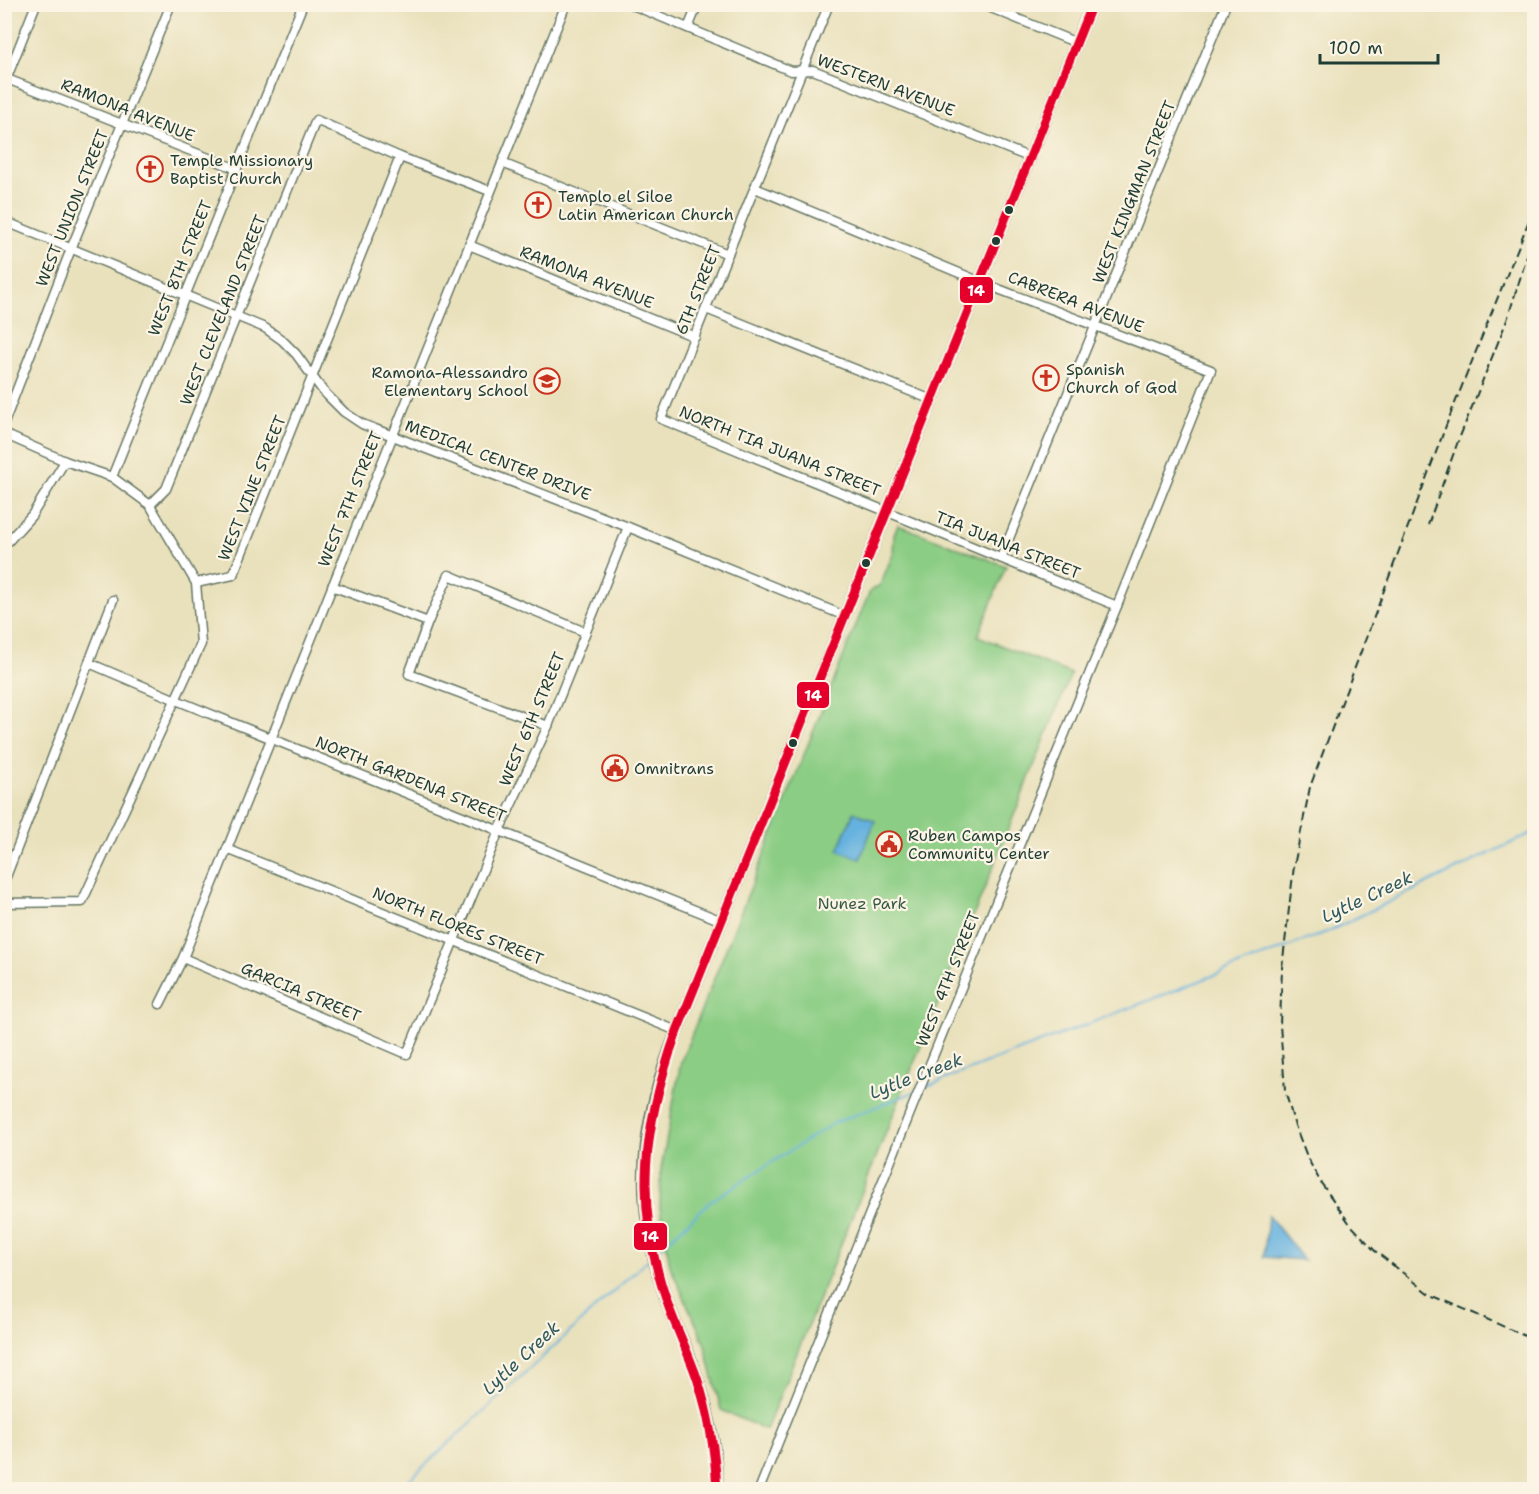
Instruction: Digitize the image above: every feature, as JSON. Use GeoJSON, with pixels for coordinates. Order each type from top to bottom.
{"type":"FeatureCollection","features":[{"type":"Feature","properties":{"kind":"main road"},"geometry":{"type":"LineString","coordinates":[[717,1490],[712,1434],[704,1400],[692,1363],[664,1296],[647,1222],[645,1157],[648,1130],[661,1072],[1092,4]]}},
{"type":"Feature","properties":{"kind":"street"},"geometry":{"type":"LineString","coordinates":[[6,82],[36,4]]}},
{"type":"Feature","properties":{"kind":"street","name":"WEST UNION STREET"},"geometry":{"type":"LineString","coordinates":[[4,423],[71,249],[171,4]]}},
{"type":"Feature","properties":{"kind":"street","name":"WEST 8TH STREET"},"geometry":{"type":"LineString","coordinates":[[112,477],[303,4]]}},
{"type":"Feature","properties":{"kind":"street","name":"WEST 7TH STREET"},"geometry":{"type":"LineString","coordinates":[[160,1004],[183,958],[566,4]]}},
{"type":"Feature","properties":{"kind":"street","name":"WESTERN AVENUE"},"geometry":{"type":"LineString","coordinates":[[630,4],[791,71],[813,70],[1030,158]]}},
{"type":"Feature","properties":{"kind":"street"},"geometry":{"type":"LineString","coordinates":[[688,28],[698,4]]}},
{"type":"Feature","properties":{"kind":"street","name":"6TH STREET"},"geometry":{"type":"LineString","coordinates":[[662,419],[829,4]]}},
{"type":"Feature","properties":{"kind":"street"},"geometry":{"type":"LineString","coordinates":[[981,4],[1077,43]]}},
{"type":"Feature","properties":{"kind":"street","name":"WEST KINGMAN STREET"},"geometry":{"type":"LineString","coordinates":[[1001,558],[1226,4]]}},
{"type":"Feature","properties":{"kind":"street","name":"RAMONA AVENUE"},"geometry":{"type":"LineString","coordinates":[[6,82],[237,170]]}},
{"type":"Feature","properties":{"kind":"street","name":"WEST CLEVELAND STREET"},"geometry":{"type":"LineString","coordinates":[[150,505],[166,489],[316,120],[400,157]]}},
{"type":"Feature","properties":{"kind":"street"},"geometry":{"type":"LineString","coordinates":[[400,157],[490,191]]}},
{"type":"Feature","properties":{"kind":"street","name":"WEST VINE STREET"},"geometry":{"type":"LineString","coordinates":[[196,583],[233,575],[400,157]]}},
{"type":"Feature","properties":{"kind":"street"},"geometry":{"type":"LineString","coordinates":[[502,163],[728,254]]}},
{"type":"Feature","properties":{"kind":"street","name":"CABRERA AVENUE"},"geometry":{"type":"LineString","coordinates":[[755,188],[981,280],[993,287],[1211,370],[1168,480]]}},
{"type":"Feature","properties":{"kind":"street","name":"MEDICAL CENTER DRIVE"},"geometry":{"type":"LineString","coordinates":[[4,221],[265,328],[296,354],[323,391],[344,412],[362,424],[628,527],[845,616]]}},
{"type":"Feature","properties":{"kind":"street","name":"RAMONA AVENUE"},"geometry":{"type":"LineString","coordinates":[[469,245],[695,337]]}},
{"type":"Feature","properties":{"kind":"street"},"geometry":{"type":"LineString","coordinates":[[706,309],[932,400]]}},
{"type":"Feature","properties":{"kind":"street","name":"NORTH TIA JUANA STREET"},"geometry":{"type":"LineString","coordinates":[[662,419],[887,512]]}},
{"type":"Feature","properties":{"kind":"street"},"geometry":{"type":"LineString","coordinates":[[4,434],[65,461],[112,477],[150,505],[196,583],[201,644],[82,902],[4,903]]}},
{"type":"Feature","properties":{"kind":"street"},"geometry":{"type":"LineString","coordinates":[[4,546],[32,515],[65,461]]}},
{"type":"Feature","properties":{"kind":"street","name":"WEST 4TH STREET"},"geometry":{"type":"LineString","coordinates":[[759,1490],[1168,480]]}},
{"type":"Feature","properties":{"kind":"street","name":"TIA JUANA STREET"},"geometry":{"type":"LineString","coordinates":[[887,512],[1117,606]]}},
{"type":"Feature","properties":{"kind":"street","name":"WEST 6TH STREET"},"geometry":{"type":"LineString","coordinates":[[407,1054],[499,831],[548,726],[628,527]]}},
{"type":"Feature","properties":{"kind":"street"},"geometry":{"type":"LineString","coordinates":[[548,726],[410,674],[428,622],[449,574],[585,632]]}},
{"type":"Feature","properties":{"kind":"street"},"geometry":{"type":"LineString","coordinates":[[332,586],[428,622]]}},
{"type":"Feature","properties":{"kind":"street"},"geometry":{"type":"LineString","coordinates":[[4,882],[113,600]]}},
{"type":"Feature","properties":{"kind":"street","name":"NORTH GARDENA STREET"},"geometry":{"type":"LineString","coordinates":[[89,663],[722,921]]}},
{"type":"Feature","properties":{"kind":"street","name":"NORTH FLORES STREET"},"geometry":{"type":"LineString","coordinates":[[227,849],[677,1031]]}},
{"type":"Feature","properties":{"kind":"street","name":"GARCIA STREET"},"geometry":{"type":"LineString","coordinates":[[183,958],[407,1054]]}},
{"type":"Feature","properties":{"kind":"green space","name":"Nunez Park"},"geometry":{"type":"Polygon","coordinates":[[[898,525],[1006,566],[978,636],[1071,674],[766,1430],[721,1410],[704,1342],[670,1266],[660,1207],[661,1169],[681,1061],[862,610],[870,591],[880,585],[893,554],[894,535],[898,525]]]}},
{"type":"Feature","properties":{"kind":"water"},"geometry":{"type":"Polygon","coordinates":[[[854,812],[875,821],[860,859],[838,850],[854,812]]]}},
{"type":"Feature","properties":{"kind":"water"},"geometry":{"type":"Polygon","coordinates":[[[1268,1215],[1304,1260],[1264,1257],[1268,1215]]]}},
{"type":"Feature","properties":{"kind":"waterway","name":"Lytle Creek"},"geometry":{"type":"LineString","coordinates":[[925,1087],[1329,931],[1534,832]]}},
{"type":"Feature","properties":{"kind":"waterway","name":"Lytle Creek"},"geometry":{"type":"LineString","coordinates":[[656,1252],[711,1201],[834,1123],[917,1091]]}},
{"type":"Feature","properties":{"kind":"waterway","name":"Lytle Creek"},"geometry":{"type":"LineString","coordinates":[[398,1490],[650,1258]]}},
{"type":"Feature","properties":{"kind":"railway"},"geometry":{"type":"LineString","coordinates":[[1534,208],[1447,423],[1310,787],[1294,866],[1282,968],[1280,1025],[1285,1090],[1294,1123],[1308,1159],[1321,1183],[1350,1224],[1375,1251],[1430,1294],[1534,1340]]}},
{"type":"Feature","properties":{"kind":"railway"},"geometry":{"type":"LineString","coordinates":[[1428,525],[1457,444],[1507,320],[1529,250]]}},
{"type":"Feature","properties":{"kind":"transit line","name":"14"},"geometry":{"type":"LineString","coordinates":[[717,1490],[713,1447],[705,1405],[667,1302],[649,1232],[646,1198],[647,1166],[656,1100],[677,1031],[1092,4]]}},
{"type":"Feature","properties":{"kind":"place","name":"Temple Missionary Baptist Church"},"geometry":{"type":"Point","coordinates":[150,169]}},
{"type":"Feature","properties":{"kind":"place","name":"Templo el Siloe Latin American Church"},"geometry":{"type":"Point","coordinates":[538,205]}},
{"type":"Feature","properties":{"kind":"place","name":"Spanish Church of God"},"geometry":{"type":"Point","coordinates":[1046,378]}},
{"type":"Feature","properties":{"kind":"place","name":"Ramona-Alessandro Elementary School"},"geometry":{"type":"Point","coordinates":[547,381]}},
{"type":"Feature","properties":{"kind":"place","name":"Omnitrans"},"geometry":{"type":"Point","coordinates":[615,768]}},
{"type":"Feature","properties":{"kind":"place","name":"Ruben Campos Community Center"},"geometry":{"type":"Point","coordinates":[889,844]}}]}
